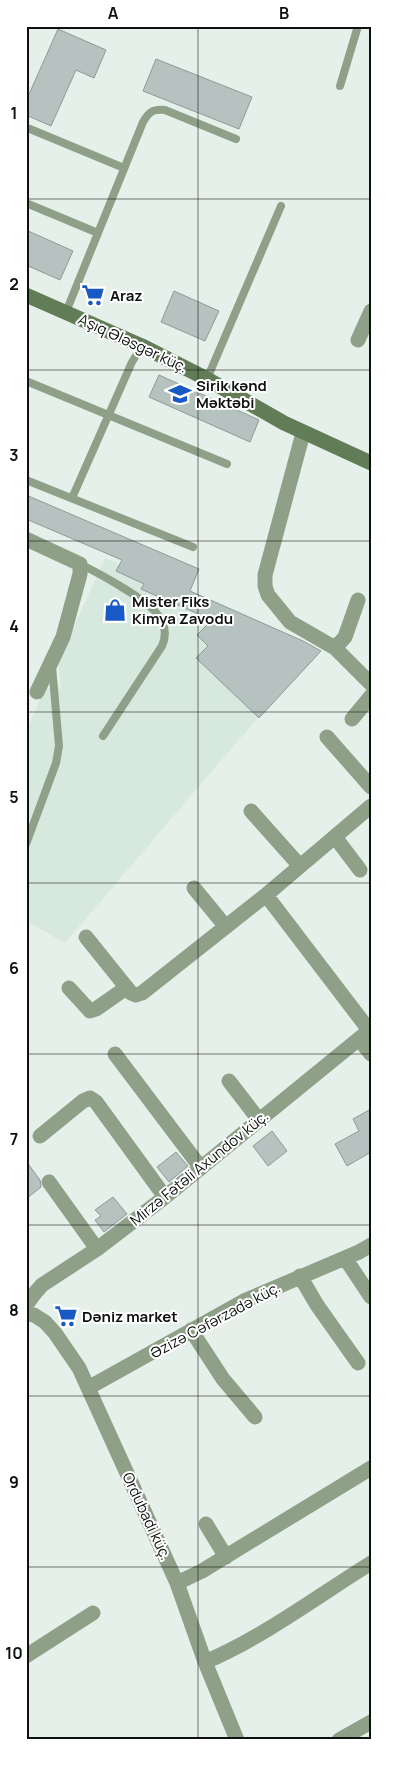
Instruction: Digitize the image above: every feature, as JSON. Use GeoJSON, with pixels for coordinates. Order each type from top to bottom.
{"type":"FeatureCollection","features":[{"type":"Feature","properties":{"kind":"street","name":"Aşıq Ələsgər küç."},"geometry":{"type":"LineString","coordinates":[[26,295],[142,346],[207,379],[303,433],[371,463]]}},
{"type":"Feature","properties":{"kind":"street"},"geometry":{"type":"LineString","coordinates":[[358,340],[371,310]]}},
{"type":"Feature","properties":{"kind":"street"},"geometry":{"type":"LineString","coordinates":[[303,433],[265,575],[265,586],[268,595],[290,622],[335,648],[371,684]]}},
{"type":"Feature","properties":{"kind":"street"},"geometry":{"type":"LineString","coordinates":[[26,539],[80,564],[80,574],[67,625],[52,662],[36,692]]}},
{"type":"Feature","properties":{"kind":"street"},"geometry":{"type":"LineString","coordinates":[[335,648],[345,637],[358,600]]}},
{"type":"Feature","properties":{"kind":"street"},"geometry":{"type":"LineString","coordinates":[[352,719],[371,696]]}},
{"type":"Feature","properties":{"kind":"street"},"geometry":{"type":"LineString","coordinates":[[327,737],[371,787]]}},
{"type":"Feature","properties":{"kind":"street"},"geometry":{"type":"LineString","coordinates":[[86,937],[126,988],[136,995],[142,993],[266,895],[371,806]]}},
{"type":"Feature","properties":{"kind":"street"},"geometry":{"type":"LineString","coordinates":[[251,811],[300,866]]}},
{"type":"Feature","properties":{"kind":"street"},"geometry":{"type":"LineString","coordinates":[[335,837],[360,870]]}},
{"type":"Feature","properties":{"kind":"street"},"geometry":{"type":"LineString","coordinates":[[194,888],[226,927]]}},
{"type":"Feature","properties":{"kind":"street"},"geometry":{"type":"LineString","coordinates":[[266,895],[366,1033],[371,1054]]}},
{"type":"Feature","properties":{"kind":"street"},"geometry":{"type":"LineString","coordinates":[[69,988],[90,1011],[96,1009],[126,988]]}},
{"type":"Feature","properties":{"kind":"street","name":"Mirzə Fətəli Axundov küç."},"geometry":{"type":"LineString","coordinates":[[26,1305],[42,1285],[97,1249],[165,1197],[366,1033]]}},
{"type":"Feature","properties":{"kind":"street"},"geometry":{"type":"LineString","coordinates":[[115,1054],[201,1168]]}},
{"type":"Feature","properties":{"kind":"street"},"geometry":{"type":"LineString","coordinates":[[229,1081],[259,1120]]}},
{"type":"Feature","properties":{"kind":"street"},"geometry":{"type":"LineString","coordinates":[[40,1136],[83,1101],[90,1098],[96,1102],[165,1197]]}},
{"type":"Feature","properties":{"kind":"street"},"geometry":{"type":"LineString","coordinates":[[49,1182],[97,1249]]}},
{"type":"Feature","properties":{"kind":"street","name":"Əzizə Cəfərzadə küç."},"geometry":{"type":"LineString","coordinates":[[88,1388],[262,1292],[345,1258],[371,1245]]}},
{"type":"Feature","properties":{"kind":"street"},"geometry":{"type":"LineString","coordinates":[[345,1258],[371,1297]]}},
{"type":"Feature","properties":{"kind":"street"},"geometry":{"type":"LineString","coordinates":[[300,1276],[317,1305],[358,1363]]}},
{"type":"Feature","properties":{"kind":"street","name":"Ordubadi küç."},"geometry":{"type":"LineString","coordinates":[[26,1313],[34,1315],[45,1322],[55,1333],[70,1352],[88,1388],[177,1583],[232,1738]]}},
{"type":"Feature","properties":{"kind":"street"},"geometry":{"type":"LineString","coordinates":[[191,1330],[223,1379],[255,1417]]}},
{"type":"Feature","properties":{"kind":"street"},"geometry":{"type":"LineString","coordinates":[[177,1583],[202,1572],[371,1468]]}},
{"type":"Feature","properties":{"kind":"street"},"geometry":{"type":"LineString","coordinates":[[206,1524],[226,1557]]}},
{"type":"Feature","properties":{"kind":"street"},"geometry":{"type":"LineString","coordinates":[[205,1662],[250,1640],[371,1563]]}},
{"type":"Feature","properties":{"kind":"street"},"geometry":{"type":"LineString","coordinates":[[26,1656],[93,1613]]}},
{"type":"Feature","properties":{"kind":"street"},"geometry":{"type":"LineString","coordinates":[[339,1740],[371,1722]]}},
{"type":"Feature","properties":{"kind":"lane"},"geometry":{"type":"LineString","coordinates":[[340,86],[358,26]]}},
{"type":"Feature","properties":{"kind":"lane"},"geometry":{"type":"LineString","coordinates":[[66,312],[143,122],[150,111],[157,109],[165,110],[236,139]]}},
{"type":"Feature","properties":{"kind":"lane"},"geometry":{"type":"LineString","coordinates":[[30,130],[124,168]]}},
{"type":"Feature","properties":{"kind":"lane"},"geometry":{"type":"LineString","coordinates":[[26,203],[98,233]]}},
{"type":"Feature","properties":{"kind":"lane"},"geometry":{"type":"LineString","coordinates":[[207,379],[281,206]]}},
{"type":"Feature","properties":{"kind":"lane"},"geometry":{"type":"LineString","coordinates":[[72,498],[132,362],[142,346]]}},
{"type":"Feature","properties":{"kind":"lane"},"geometry":{"type":"LineString","coordinates":[[26,381],[227,464]]}},
{"type":"Feature","properties":{"kind":"lane"},"geometry":{"type":"LineString","coordinates":[[26,480],[192,547]]}},
{"type":"Feature","properties":{"kind":"lane"},"geometry":{"type":"LineString","coordinates":[[80,564],[147,602],[164,626],[166,638],[102,736]]}},
{"type":"Feature","properties":{"kind":"lane"},"geometry":{"type":"LineString","coordinates":[[26,844],[56,763],[59,746],[52,662]]}},
{"type":"Feature","properties":{"kind":"shaded area","name":"Mister Fiks Kimya Zavodu"},"geometry":{"type":"Polygon","coordinates":[[[105,558],[315,651],[65,943],[26,921],[26,732],[45,688],[61,687],[58,662],[105,558]]]}},
{"type":"Feature","properties":{"kind":"building"},"geometry":{"type":"Polygon","coordinates":[[[58,29],[106,50],[94,78],[76,70],[51,126],[26,115],[26,101],[58,29]]]}},
{"type":"Feature","properties":{"kind":"building"},"geometry":{"type":"Polygon","coordinates":[[[156,59],[252,97],[239,129],[143,91],[156,59]]]}},
{"type":"Feature","properties":{"kind":"building"},"geometry":{"type":"Polygon","coordinates":[[[26,230],[73,251],[60,280],[26,265],[26,230]]]}},
{"type":"Feature","properties":{"kind":"building"},"geometry":{"type":"Polygon","coordinates":[[[174,291],[219,311],[205,341],[161,322],[174,291]]]}},
{"type":"Feature","properties":{"kind":"building"},"geometry":{"type":"Polygon","coordinates":[[[159,375],[259,420],[250,442],[149,397],[159,375]]]}},
{"type":"Feature","properties":{"kind":"building"},"geometry":{"type":"Polygon","coordinates":[[[26,495],[199,569],[190,591],[303,641],[321,651],[259,718],[196,658],[208,646],[197,635],[212,620],[141,589],[144,584],[116,571],[122,560],[26,519],[26,495]]]}},
{"type":"Feature","properties":{"kind":"building"},"geometry":{"type":"Polygon","coordinates":[[[371,1109],[371,1152],[347,1166],[335,1144],[359,1131],[353,1119],[371,1109]]]}},
{"type":"Feature","properties":{"kind":"building"},"geometry":{"type":"Polygon","coordinates":[[[272,1131],[287,1151],[268,1166],[253,1146],[272,1131]]]}},
{"type":"Feature","properties":{"kind":"building"},"geometry":{"type":"Polygon","coordinates":[[[176,1152],[188,1166],[169,1182],[157,1167],[176,1152]]]}},
{"type":"Feature","properties":{"kind":"building"},"geometry":{"type":"Polygon","coordinates":[[[26,1161],[40,1180],[41,1187],[26,1199],[26,1161]]]}},
{"type":"Feature","properties":{"kind":"building"},"geometry":{"type":"Polygon","coordinates":[[[113,1197],[127,1214],[104,1232],[95,1220],[101,1216],[95,1210],[113,1197]]]}},
{"type":"Feature","properties":{"kind":"place","name":"Araz"},"geometry":{"type":"Point","coordinates":[93,295]}},
{"type":"Feature","properties":{"kind":"place","name":"Sirik kənd Məktəbi"},"geometry":{"type":"Point","coordinates":[180,394]}},
{"type":"Feature","properties":{"kind":"place","name":"Mister Fiks Kimya Zavodu"},"geometry":{"type":"Point","coordinates":[115,610]}},
{"type":"Feature","properties":{"kind":"place","name":"Dəniz market"},"geometry":{"type":"Point","coordinates":[66,1316]}}]}
